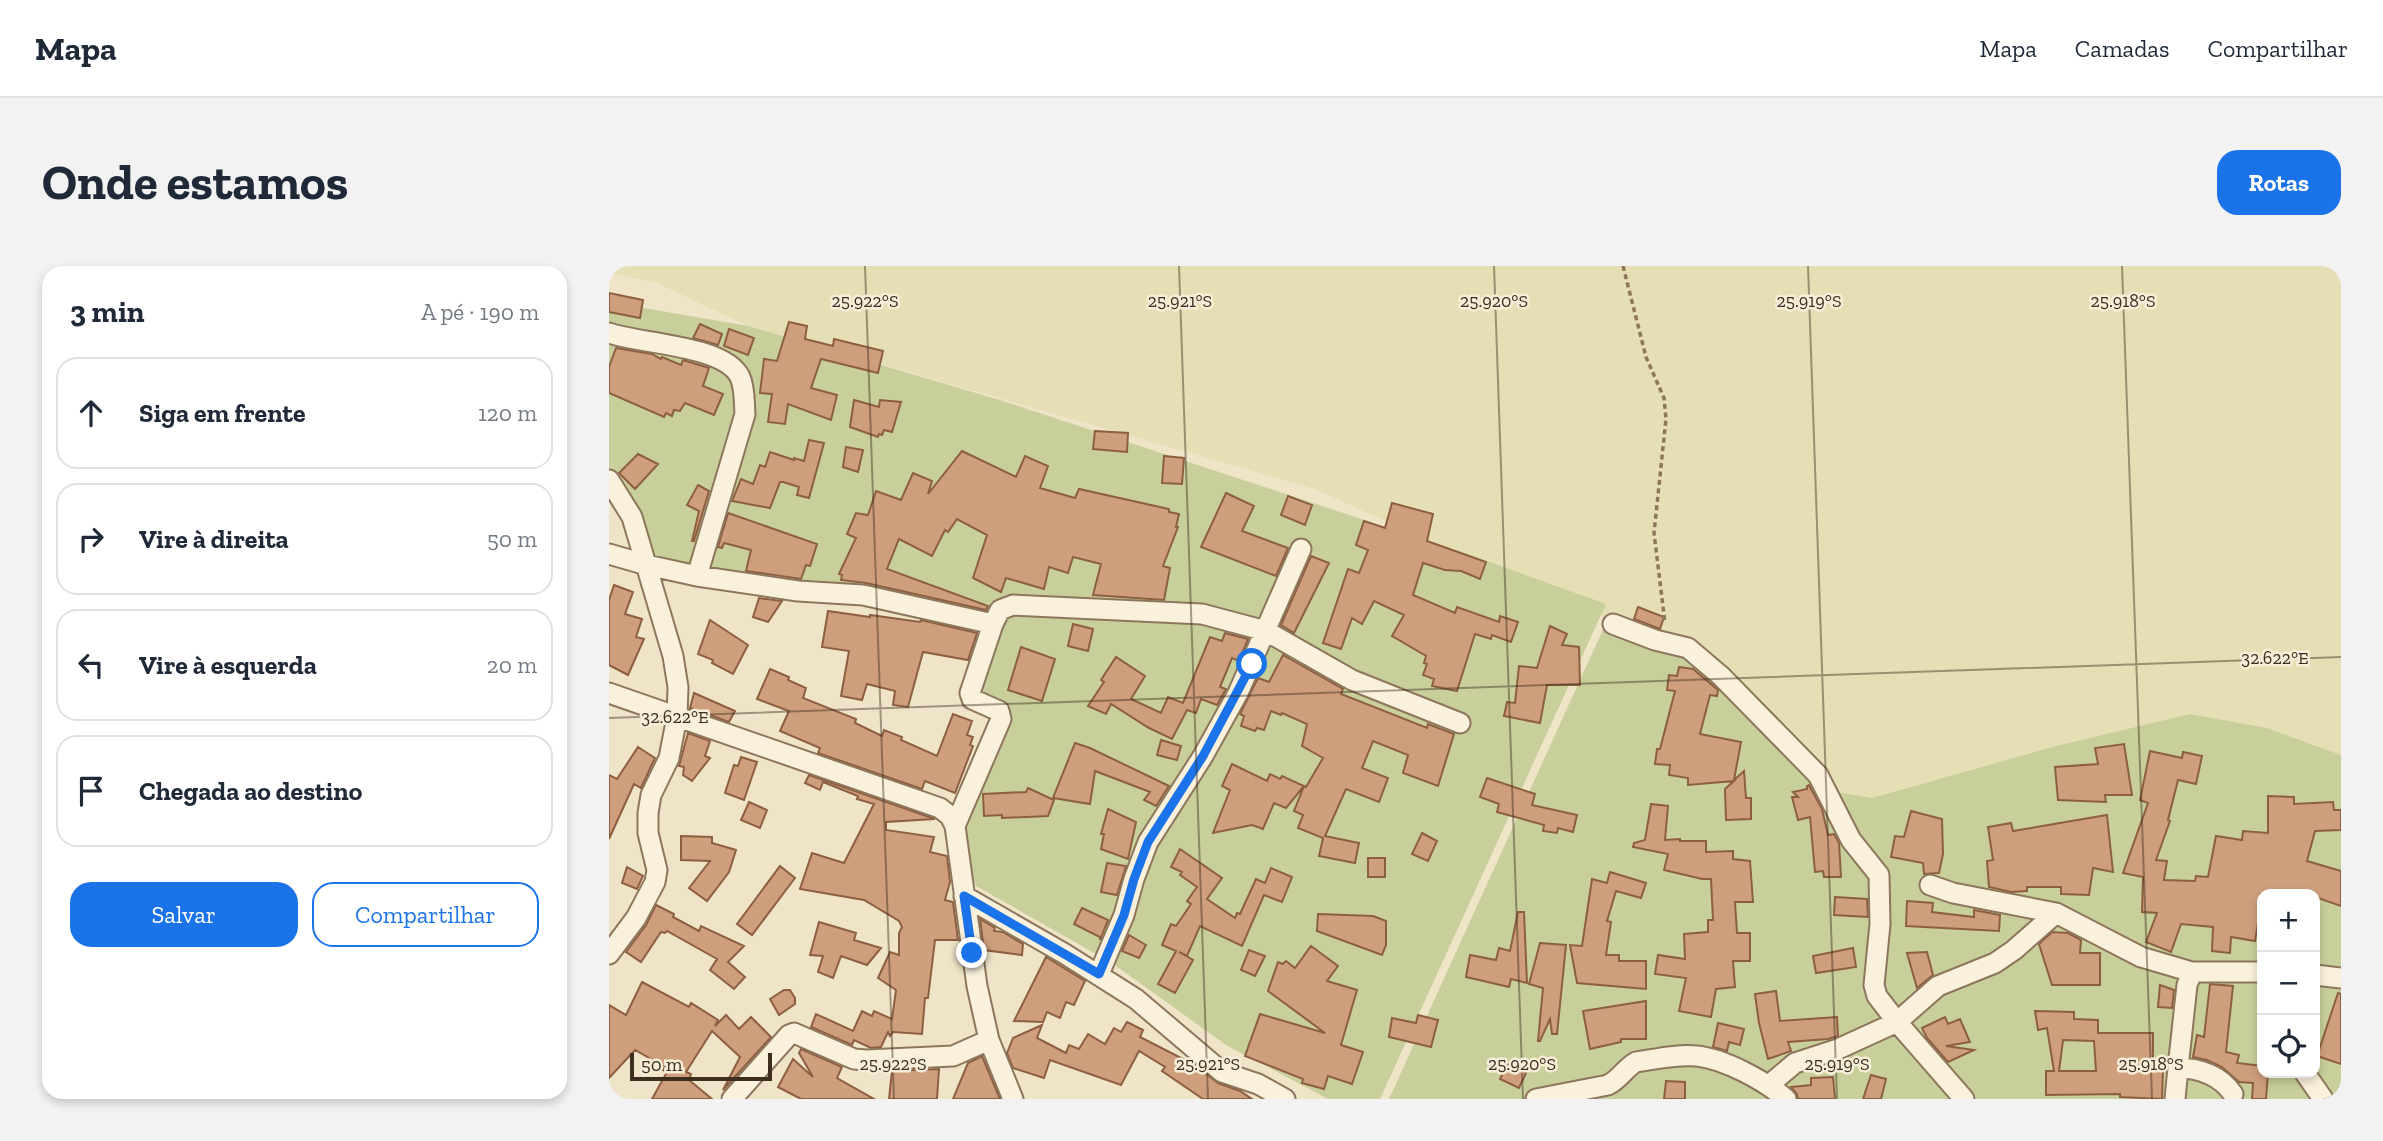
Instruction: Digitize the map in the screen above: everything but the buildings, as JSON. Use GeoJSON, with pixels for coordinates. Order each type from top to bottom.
{"type":"FeatureCollection","features":[{"type":"Feature","properties":{"kind":"street"},"geometry":{"type":"LineString","coordinates":[[609,333],[691,350],[723,360],[739,375],[744,396],[744,414],[697,576]]}},
{"type":"Feature","properties":{"kind":"street"},"geometry":{"type":"LineString","coordinates":[[609,480],[632,517],[677,674],[677,717],[669,758],[651,795],[648,813],[648,833],[657,870],[655,882],[636,918],[609,954]]}},
{"type":"Feature","properties":{"kind":"street"},"geometry":{"type":"LineString","coordinates":[[1099,974],[1124,915],[1148,842],[1220,725],[1252,664],[1301,549]]}},
{"type":"Feature","properties":{"kind":"street"},"geometry":{"type":"LineString","coordinates":[[609,554],[697,576],[797,591],[863,595],[993,624]]}},
{"type":"Feature","properties":{"kind":"street"},"geometry":{"type":"LineString","coordinates":[[955,826],[1001,719],[999,711],[972,699],[970,693],[993,624],[1000,610],[1013,605],[1202,614],[1266,631],[1352,680],[1460,723]]}},
{"type":"Feature","properties":{"kind":"street"},"geometry":{"type":"LineString","coordinates":[[1613,624],[1688,648],[1703,659],[1818,775],[1851,840],[1879,875],[1880,925],[1874,985],[1877,996],[1964,1099]]}},
{"type":"Feature","properties":{"kind":"street"},"geometry":{"type":"LineString","coordinates":[[609,693],[940,808],[950,816],[955,826],[977,986],[989,1040],[1013,1099]]}},
{"type":"Feature","properties":{"kind":"street"},"geometry":{"type":"LineString","coordinates":[[1930,885],[1974,897],[2056,913],[2141,957],[2192,972],[2257,972]]}},
{"type":"Feature","properties":{"kind":"street"},"geometry":{"type":"LineString","coordinates":[[964,896],[1099,974],[1136,999],[1222,1072],[1258,1084],[1285,1099]]}},
{"type":"Feature","properties":{"kind":"street"},"geometry":{"type":"LineString","coordinates":[[1769,1085],[1795,1063],[1838,1049],[1897,1022],[1938,986],[1995,963],[2014,950],[2056,913]]}},
{"type":"Feature","properties":{"kind":"street"},"geometry":{"type":"LineString","coordinates":[[2175,1099],[2187,985],[2192,972]]}},
{"type":"Feature","properties":{"kind":"street"},"geometry":{"type":"LineString","coordinates":[[2320,976],[2341,978]]}},
{"type":"Feature","properties":{"kind":"street"},"geometry":{"type":"LineString","coordinates":[[732,1099],[789,1035],[794,1033],[854,1059],[866,1060],[953,1056],[989,1040]]}},
{"type":"Feature","properties":{"kind":"street"},"geometry":{"type":"LineString","coordinates":[[1537,1099],[1608,1085],[1636,1062],[1696,1055],[1713,1059],[1769,1085],[1786,1099]]}},
{"type":"Feature","properties":{"kind":"street"},"geometry":{"type":"LineString","coordinates":[[2178,1068],[2211,1075],[2225,1082],[2233,1094]]}},
{"type":"Feature","properties":{"kind":"street"},"geometry":{"type":"LineString","coordinates":[[2308,1078],[2323,1099]]}},
{"type":"Feature","properties":{"kind":"path"},"geometry":{"type":"LineString","coordinates":[[1623,266],[1647,357],[1664,398],[1666,419],[1654,533],[1667,638],[1673,644]]}},
{"type":"Feature","properties":{"kind":"shaded area"},"geometry":{"type":"Polygon","coordinates":[[[610,266],[2341,266],[2341,755],[2267,728],[2190,714],[2056,746],[1872,798],[1837,792],[1655,640],[1312,488],[748,326],[657,283],[610,273],[610,266]]]}},
{"type":"Feature","properties":{"kind":"green space"},"geometry":{"type":"Polygon","coordinates":[[[609,302],[748,326],[1000,400],[1462,552],[1606,604],[1380,1099],[1328,1099],[1226,1045],[1112,963],[976,886],[965,859],[962,820],[1003,721],[975,693],[998,622],[648,562],[609,479],[609,302]]]}},
{"type":"Feature","properties":{"kind":"green space"},"geometry":{"type":"Polygon","coordinates":[[[1611,612],[1667,638],[1837,792],[1872,798],[2056,746],[2190,714],[2267,728],[2341,755],[2341,1099],[1389,1099],[1611,612]]]}},
{"type":"Feature","properties":{"kind":"route"},"geometry":{"type":"LineString","coordinates":[[972,953],[964,896],[1099,974],[1124,915],[1148,842],[1203,756],[1252,664]]}}]}
